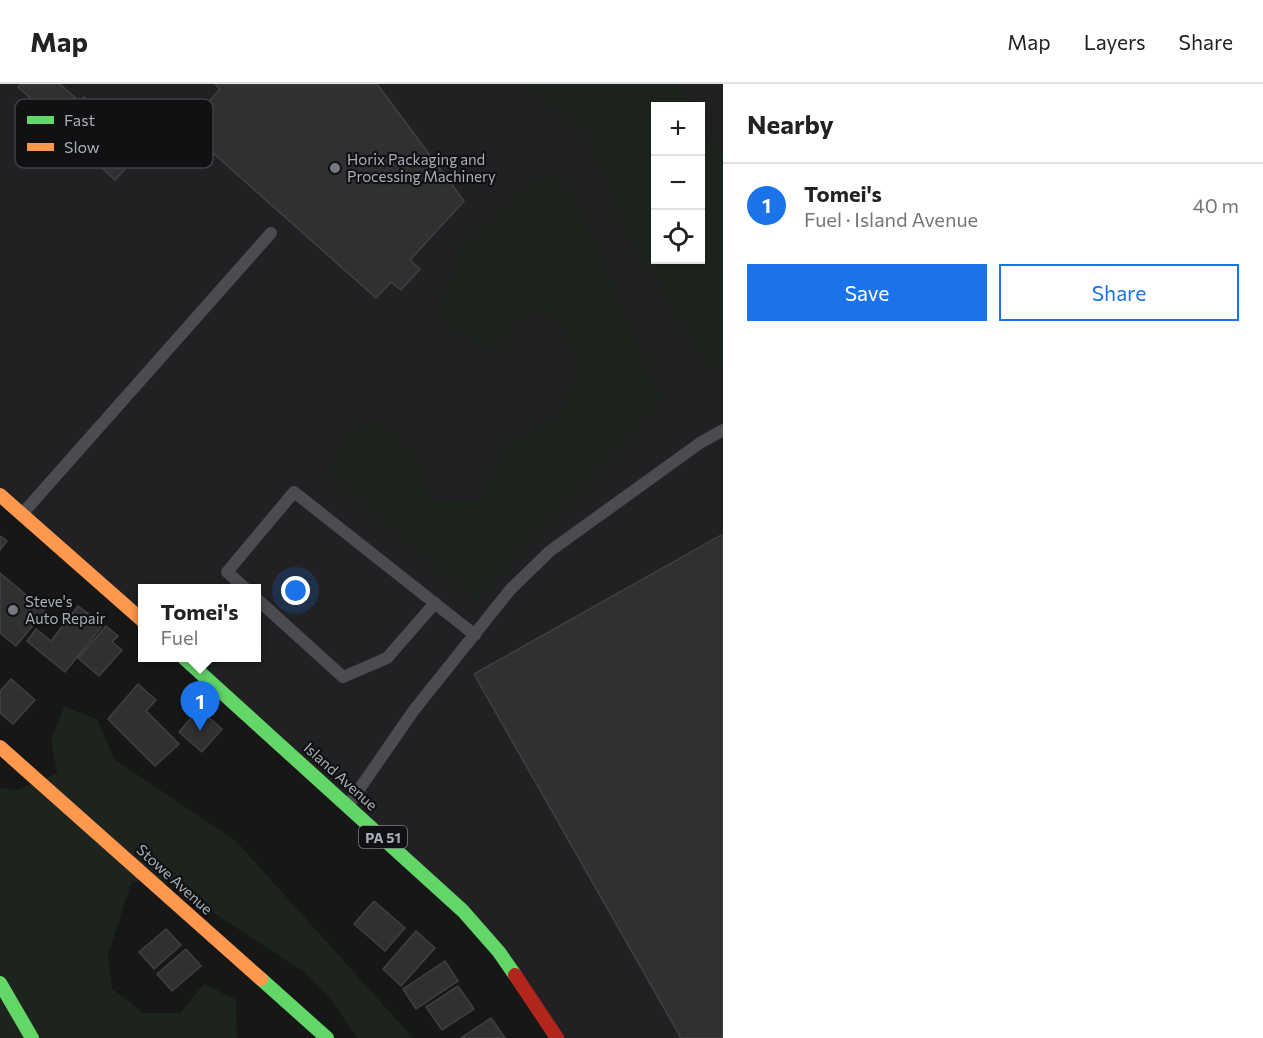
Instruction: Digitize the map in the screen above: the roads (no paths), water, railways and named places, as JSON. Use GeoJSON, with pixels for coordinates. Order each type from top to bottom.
{"type":"FeatureCollection","features":[{"type":"Feature","properties":{"kind":"main road"},"geometry":{"type":"LineString","coordinates":[[0,495],[138,617]]}},
{"type":"Feature","properties":{"kind":"main road","name":"Island Avenue"},"geometry":{"type":"LineString","coordinates":[[190,662],[463,911],[491,944],[557,1038]]}},
{"type":"Feature","properties":{"kind":"main road","name":"Stowe Avenue"},"geometry":{"type":"LineString","coordinates":[[0,747],[327,1038]]}},
{"type":"Feature","properties":{"kind":"main road"},"geometry":{"type":"LineString","coordinates":[[0,983],[32,1038]]}},
{"type":"Feature","properties":{"kind":"lane"},"geometry":{"type":"LineString","coordinates":[[22,513],[271,233]]}},
{"type":"Feature","properties":{"kind":"lane"},"geometry":{"type":"LineString","coordinates":[[349,805],[414,710],[510,590],[550,551],[700,443],[723,430]]}},
{"type":"Feature","properties":{"kind":"lane"},"geometry":{"type":"LineString","coordinates":[[240,584],[227,572],[294,492],[475,635]]}},
{"type":"Feature","properties":{"kind":"lane"},"geometry":{"type":"LineString","coordinates":[[261,603],[343,677],[387,658],[435,603]]}},
{"type":"Feature","properties":{"kind":"place","name":"Horix Packaging and Processing Machinery"},"geometry":{"type":"Point","coordinates":[335,168]}},
{"type":"Feature","properties":{"kind":"place","name":"Steve's Auto Repair"},"geometry":{"type":"Point","coordinates":[13,610]}},
{"type":"Feature","properties":{"kind":"place","name":"Tomei's"},"geometry":{"type":"Point","coordinates":[200,731]}}]}
